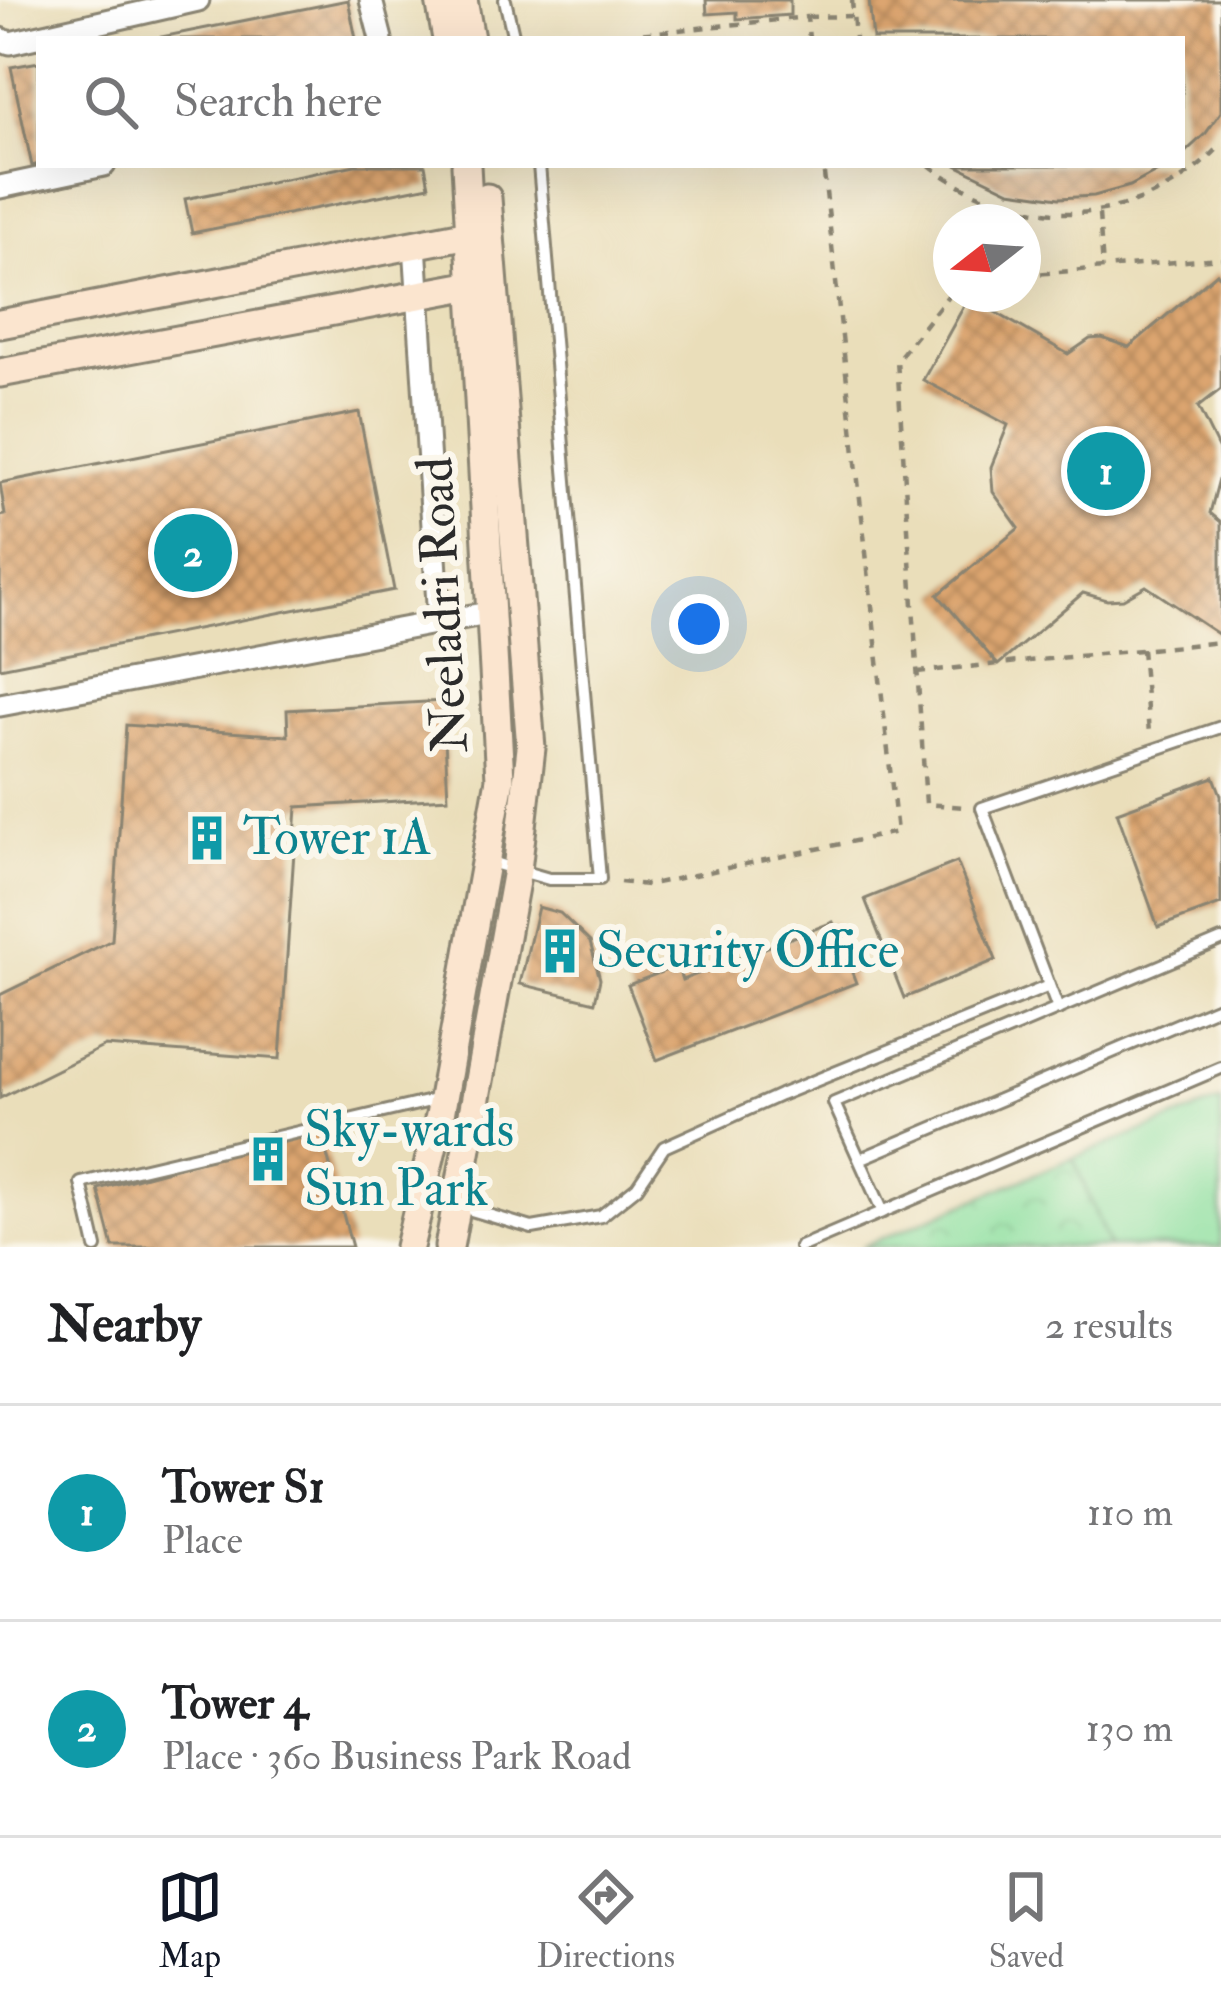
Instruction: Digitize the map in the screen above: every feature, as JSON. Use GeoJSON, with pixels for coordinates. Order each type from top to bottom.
{"type":"FeatureCollection","features":[{"type":"Feature","properties":{"kind":"main road"},"geometry":{"type":"LineString","coordinates":[[440,0],[447,36]]}},
{"type":"Feature","properties":{"kind":"main road"},"geometry":{"type":"LineString","coordinates":[[463,0],[469,36]]}},
{"type":"Feature","properties":{"kind":"main road","name":"Neeladri Road"},"geometry":{"type":"LineString","coordinates":[[467,168],[480,232]]}},
{"type":"Feature","properties":{"kind":"main road","name":"Neeladri Road"},"geometry":{"type":"LineString","coordinates":[[409,1247],[435,1140],[500,779],[480,232],[484,168]]}},
{"type":"Feature","properties":{"kind":"main road"},"geometry":{"type":"LineString","coordinates":[[0,324],[480,232]]}},
{"type":"Feature","properties":{"kind":"main road"},"geometry":{"type":"LineString","coordinates":[[0,373],[483,283]]}},
{"type":"Feature","properties":{"kind":"main road","name":"Neeladri Road"},"geometry":{"type":"LineString","coordinates":[[449,1247],[517,870],[531,748],[483,283]]}},
{"type":"Feature","properties":{"kind":"main road"},"geometry":{"type":"LineString","coordinates":[[435,1140],[469,1146]]}},
{"type":"Feature","properties":{"kind":"street"},"geometry":{"type":"LineString","coordinates":[[41,36],[198,0]]}},
{"type":"Feature","properties":{"kind":"street"},"geometry":{"type":"LineString","coordinates":[[371,0],[380,36]]}},
{"type":"Feature","properties":{"kind":"street"},"geometry":{"type":"LineString","coordinates":[[0,39],[10,43],[36,37]]}},
{"type":"Feature","properties":{"kind":"street"},"geometry":{"type":"LineString","coordinates":[[0,187],[90,168]]}},
{"type":"Feature","properties":{"kind":"street"},"geometry":{"type":"LineString","coordinates":[[415,244],[439,620]]}},
{"type":"Feature","properties":{"kind":"street"},"geometry":{"type":"LineString","coordinates":[[0,705],[493,612]]}},
{"type":"Feature","properties":{"kind":"lane"},"geometry":{"type":"LineString","coordinates":[[506,0],[513,36]]}},
{"type":"Feature","properties":{"kind":"lane"},"geometry":{"type":"LineString","coordinates":[[487,861],[549,879],[600,879],[539,168]]}},
{"type":"Feature","properties":{"kind":"lane"},"geometry":{"type":"LineString","coordinates":[[1058,1009],[982,808],[1221,727]]}},
{"type":"Feature","properties":{"kind":"lane"},"geometry":{"type":"LineString","coordinates":[[884,1212],[834,1102],[1221,940]]}},
{"type":"Feature","properties":{"kind":"lane"},"geometry":{"type":"LineString","coordinates":[[458,1206],[532,1228],[601,1216],[637,1187],[664,1148],[780,1095],[1048,986]]}},
{"type":"Feature","properties":{"kind":"lane"},"geometry":{"type":"LineString","coordinates":[[860,1159],[1221,1006]]}},
{"type":"Feature","properties":{"kind":"lane"},"geometry":{"type":"LineString","coordinates":[[800,1247],[1221,1069]]}},
{"type":"Feature","properties":{"kind":"lane"},"geometry":{"type":"LineString","coordinates":[[96,1247],[80,1183],[442,1098]]}},
{"type":"Feature","properties":{"kind":"path"},"geometry":{"type":"LineString","coordinates":[[853,0],[855,36]]}},
{"type":"Feature","properties":{"kind":"path"},"geometry":{"type":"LineString","coordinates":[[619,36],[853,16]]}},
{"type":"Feature","properties":{"kind":"path"},"geometry":{"type":"LineString","coordinates":[[807,17],[809,36]]}},
{"type":"Feature","properties":{"kind":"path"},"geometry":{"type":"LineString","coordinates":[[933,168],[965,190],[1018,210],[1099,212],[1168,188],[1221,146]]}},
{"type":"Feature","properties":{"kind":"path"},"geometry":{"type":"LineString","coordinates":[[600,879],[647,885],[897,832],[823,168]]}},
{"type":"Feature","properties":{"kind":"path"},"geometry":{"type":"LineString","coordinates":[[1099,212],[1103,268]]}},
{"type":"Feature","properties":{"kind":"path"},"geometry":{"type":"LineString","coordinates":[[1041,273],[1220,259]]}},
{"type":"Feature","properties":{"kind":"path"},"geometry":{"type":"LineString","coordinates":[[935,312],[897,360],[926,804],[982,808]]}},
{"type":"Feature","properties":{"kind":"path"},"geometry":{"type":"LineString","coordinates":[[917,672],[1221,642]]}},
{"type":"Feature","properties":{"kind":"path"},"geometry":{"type":"LineString","coordinates":[[1142,649],[1150,751]]}},
{"type":"Feature","properties":{"kind":"green space"},"geometry":{"type":"Polygon","coordinates":[[[1221,1101],[1221,1247],[1109,1247],[1073,1158],[1221,1101]]]}},
{"type":"Feature","properties":{"kind":"green space"},"geometry":{"type":"Polygon","coordinates":[[[1073,1158],[1109,1247],[861,1247],[864,1246],[1073,1158]]]}},
{"type":"Feature","properties":{"kind":"building"},"geometry":{"type":"Polygon","coordinates":[[[348,0],[355,36],[166,36],[348,0]]]}},
{"type":"Feature","properties":{"kind":"building"},"geometry":{"type":"Polygon","coordinates":[[[706,0],[790,0],[790,15],[737,19],[737,12],[707,14],[706,0]]]}},
{"type":"Feature","properties":{"kind":"building"},"geometry":{"type":"Polygon","coordinates":[[[869,0],[1221,0],[1221,112],[1185,152],[1185,36],[873,36],[869,0]]]}},
{"type":"Feature","properties":{"kind":"building"},"geometry":{"type":"Polygon","coordinates":[[[36,63],[36,165],[32,166],[11,67],[36,63]]]}},
{"type":"Feature","properties":{"kind":"building"},"geometry":{"type":"Polygon","coordinates":[[[340,168],[426,168],[429,186],[192,233],[185,199],[340,168]]]}},
{"type":"Feature","properties":{"kind":"building"},"geometry":{"type":"Polygon","coordinates":[[[962,168],[1163,168],[1130,186],[1094,196],[1059,198],[1010,191],[962,168]]]}},
{"type":"Feature","properties":{"kind":"building"},"geometry":{"type":"Polygon","coordinates":[[[1217,273],[1221,278],[1221,389],[1198,407],[1219,450],[1220,475],[1210,513],[1221,522],[1221,636],[1146,586],[1123,599],[1083,593],[998,665],[938,595],[1019,528],[993,492],[991,467],[1008,425],[923,380],[961,312],[995,312],[1068,354],[1090,339],[1129,347],[1217,273]]]}},
{"type":"Feature","properties":{"kind":"building"},"geometry":{"type":"Polygon","coordinates":[[[359,412],[394,590],[0,668],[0,516],[5,515],[0,483],[359,412]]]}},
{"type":"Feature","properties":{"kind":"building","name":"Tower 1A"},"geometry":{"type":"Polygon","coordinates":[[[443,701],[448,798],[297,807],[280,1059],[105,1046],[0,1098],[0,995],[112,940],[126,725],[288,736],[287,710],[443,701]]]}},
{"type":"Feature","properties":{"kind":"building"},"geometry":{"type":"Polygon","coordinates":[[[1214,777],[1221,795],[1221,904],[1158,927],[1117,812],[1214,777]]]}},
{"type":"Feature","properties":{"kind":"building"},"geometry":{"type":"Polygon","coordinates":[[[957,862],[996,960],[904,998],[865,899],[957,862]]]}},
{"type":"Feature","properties":{"kind":"building","name":"Security Office"},"geometry":{"type":"Polygon","coordinates":[[[538,907],[560,913],[590,942],[600,979],[595,1002],[520,984],[538,907]]]}},
{"type":"Feature","properties":{"kind":"building"},"geometry":{"type":"Polygon","coordinates":[[[833,922],[856,983],[657,1060],[628,985],[677,966],[682,980],[833,922]]]}},
{"type":"Feature","properties":{"kind":"building","name":"Sky-wards Sun Park"},"geometry":{"type":"Polygon","coordinates":[[[320,1129],[352,1247],[113,1247],[98,1189],[320,1129]]]}},
{"type":"Feature","properties":{"kind":"place","name":"Tower S1"},"geometry":{"type":"Point","coordinates":[1106,471]}},
{"type":"Feature","properties":{"kind":"place","name":"Tower 4"},"geometry":{"type":"Point","coordinates":[193,553]}},
{"type":"Feature","properties":{"kind":"place","name":"Tower 1A"},"geometry":{"type":"Point","coordinates":[207,838]}},
{"type":"Feature","properties":{"kind":"place","name":"Security Office"},"geometry":{"type":"Point","coordinates":[560,951]}},
{"type":"Feature","properties":{"kind":"place","name":"Sky-wards Sun Park"},"geometry":{"type":"Point","coordinates":[268,1159]}}]}
